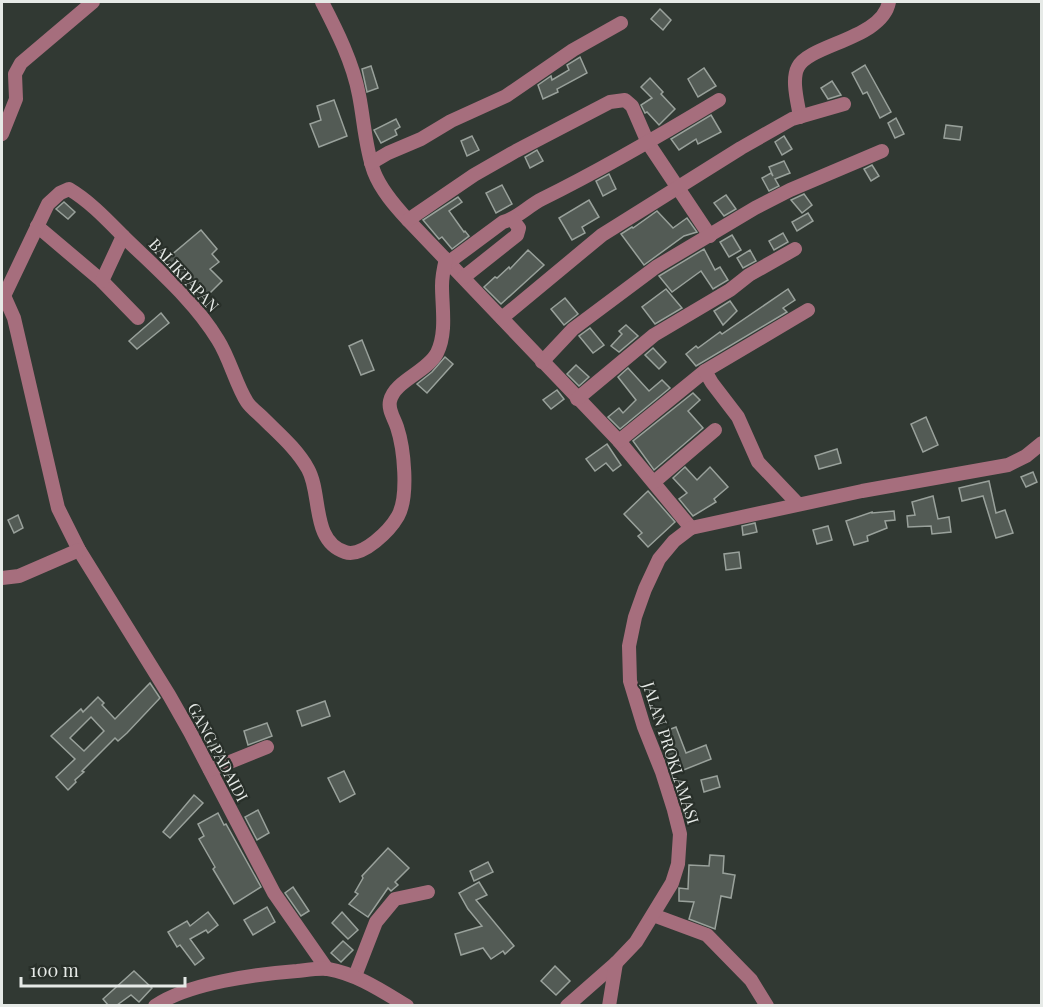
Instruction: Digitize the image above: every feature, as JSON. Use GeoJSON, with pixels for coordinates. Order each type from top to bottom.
{"type":"FeatureCollection","features":[{"type":"Feature","properties":{"kind":"street"},"geometry":{"type":"LineString","coordinates":[[2,134],[16,99],[15,74],[21,63],[93,2]]}},
{"type":"Feature","properties":{"kind":"street"},"geometry":{"type":"LineString","coordinates":[[322,2],[339,36],[359,94],[363,125],[374,173],[389,197],[408,220],[618,441],[691,528]]}},
{"type":"Feature","properties":{"kind":"street"},"geometry":{"type":"LineString","coordinates":[[800,117],[795,76],[797,67],[804,60],[865,30],[888,9],[889,2]]}},
{"type":"Feature","properties":{"kind":"street"},"geometry":{"type":"LineString","coordinates":[[371,164],[388,153],[421,140],[451,121],[506,96],[573,50],[621,23]]}},
{"type":"Feature","properties":{"kind":"street"},"geometry":{"type":"LineString","coordinates":[[408,220],[474,175],[516,151],[617,100],[625,100],[632,106],[648,143],[710,236]]}},
{"type":"Feature","properties":{"kind":"street"},"geometry":{"type":"LineString","coordinates":[[447,260],[502,222],[512,219],[538,201],[590,176],[718,100]]}},
{"type":"Feature","properties":{"kind":"street"},"geometry":{"type":"LineString","coordinates":[[502,318],[571,259],[602,236],[741,148],[792,119],[844,104]]}},
{"type":"Feature","properties":{"kind":"street"},"geometry":{"type":"LineString","coordinates":[[542,362],[573,329],[656,267],[755,208],[790,190],[882,151]]}},
{"type":"Feature","properties":{"kind":"street","name":"BALIKPAPAN"},"geometry":{"type":"LineString","coordinates":[[3,294],[48,204],[60,193],[69,189],[98,211],[203,317],[219,342],[248,404],[293,448],[309,470],[324,533],[333,545],[345,552],[356,554],[371,546],[398,515],[403,500],[404,475],[399,438],[390,406],[394,392],[436,355],[440,344],[442,284],[447,260]]}},
{"type":"Feature","properties":{"kind":"street"},"geometry":{"type":"LineString","coordinates":[[464,277],[517,235],[519,228],[512,219]]}},
{"type":"Feature","properties":{"kind":"street"},"geometry":{"type":"LineString","coordinates":[[37,226],[102,281],[138,318]]}},
{"type":"Feature","properties":{"kind":"street"},"geometry":{"type":"LineString","coordinates":[[102,281],[123,236]]}},
{"type":"Feature","properties":{"kind":"street"},"geometry":{"type":"LineString","coordinates":[[577,399],[654,335],[730,290],[748,275],[795,249]]}},
{"type":"Feature","properties":{"kind":"street","name":"GANG PADAIDI"},"geometry":{"type":"LineString","coordinates":[[3,294],[14,318],[58,508],[79,550],[170,695],[274,893],[327,969]]}},
{"type":"Feature","properties":{"kind":"street"},"geometry":{"type":"LineString","coordinates":[[618,441],[705,371],[807,310]]}},
{"type":"Feature","properties":{"kind":"street"},"geometry":{"type":"LineString","coordinates":[[705,371],[738,417],[758,462],[798,504]]}},
{"type":"Feature","properties":{"kind":"street"},"geometry":{"type":"LineString","coordinates":[[654,482],[715,430]]}},
{"type":"Feature","properties":{"kind":"street","name":"JALAN PROKLAMASI"},"geometry":{"type":"LineString","coordinates":[[567,1005],[616,963],[636,942],[672,884],[678,864],[680,834],[662,772],[644,727],[630,681],[629,646],[642,598],[659,559],[691,528],[798,504],[1008,465],[1026,456],[1041,443]]}},
{"type":"Feature","properties":{"kind":"street"},"geometry":{"type":"LineString","coordinates":[[2,578],[19,576],[79,550]]}},
{"type":"Feature","properties":{"kind":"street"},"geometry":{"type":"LineString","coordinates":[[210,770],[267,747]]}},
{"type":"Feature","properties":{"kind":"street"},"geometry":{"type":"LineString","coordinates":[[355,976],[376,922],[395,899],[428,892]]}},
{"type":"Feature","properties":{"kind":"street"},"geometry":{"type":"LineString","coordinates":[[653,915],[707,934],[751,980],[767,1005]]}},
{"type":"Feature","properties":{"kind":"street"},"geometry":{"type":"LineString","coordinates":[[609,1005],[616,963]]}},
{"type":"Feature","properties":{"kind":"street"},"geometry":{"type":"LineString","coordinates":[[155,1005],[183,991],[262,974],[327,969],[355,976],[407,1005]]}},
{"type":"Feature","properties":{"kind":"building"},"geometry":{"type":"Polygon","coordinates":[[[660,9],[671,20],[663,30],[651,19],[660,9]]]}},
{"type":"Feature","properties":{"kind":"building"},"geometry":{"type":"Polygon","coordinates":[[[580,57],[587,73],[543,99],[538,85],[551,76],[552,80],[569,70],[567,65],[580,57]]]}},
{"type":"Feature","properties":{"kind":"building"},"geometry":{"type":"Polygon","coordinates":[[[865,65],[891,112],[880,118],[867,92],[863,94],[852,73],[865,65]]]}},
{"type":"Feature","properties":{"kind":"building"},"geometry":{"type":"Polygon","coordinates":[[[371,66],[378,88],[367,92],[362,69],[371,66]]]}},
{"type":"Feature","properties":{"kind":"building"},"geometry":{"type":"Polygon","coordinates":[[[704,68],[716,86],[698,97],[688,79],[704,68]]]}},
{"type":"Feature","properties":{"kind":"building"},"geometry":{"type":"Polygon","coordinates":[[[650,78],[675,109],[659,125],[647,112],[645,113],[641,105],[652,98],[641,87],[650,78]]]}},
{"type":"Feature","properties":{"kind":"building"},"geometry":{"type":"Polygon","coordinates":[[[832,81],[841,95],[828,99],[821,88],[832,81]]]}},
{"type":"Feature","properties":{"kind":"building"},"geometry":{"type":"Polygon","coordinates":[[[334,100],[347,136],[319,147],[310,124],[321,120],[317,106],[334,100]]]}},
{"type":"Feature","properties":{"kind":"building"},"geometry":{"type":"Polygon","coordinates":[[[711,115],[721,132],[698,144],[696,139],[679,150],[671,139],[711,115]]]}},
{"type":"Feature","properties":{"kind":"building"},"geometry":{"type":"Polygon","coordinates":[[[896,118],[904,134],[895,138],[888,123],[896,118]]]}},
{"type":"Feature","properties":{"kind":"building"},"geometry":{"type":"Polygon","coordinates":[[[396,119],[400,127],[395,130],[397,135],[381,143],[374,130],[396,119]]]}},
{"type":"Feature","properties":{"kind":"building"},"geometry":{"type":"Polygon","coordinates":[[[946,125],[962,127],[960,140],[944,138],[946,125]]]}},
{"type":"Feature","properties":{"kind":"building"},"geometry":{"type":"Polygon","coordinates":[[[472,136],[479,150],[467,156],[461,141],[472,136]]]}},
{"type":"Feature","properties":{"kind":"building"},"geometry":{"type":"Polygon","coordinates":[[[784,136],[792,149],[782,155],[775,142],[784,136]]]}},
{"type":"Feature","properties":{"kind":"building"},"geometry":{"type":"Polygon","coordinates":[[[537,150],[543,161],[530,168],[525,157],[537,150]]]}},
{"type":"Feature","properties":{"kind":"building"},"geometry":{"type":"Polygon","coordinates":[[[784,161],[790,173],[775,179],[779,186],[769,191],[762,178],[771,173],[773,176],[769,167],[784,161]]]}},
{"type":"Feature","properties":{"kind":"building"},"geometry":{"type":"Polygon","coordinates":[[[872,165],[879,176],[871,181],[864,169],[872,165]]]}},
{"type":"Feature","properties":{"kind":"building"},"geometry":{"type":"Polygon","coordinates":[[[609,174],[616,189],[603,196],[596,181],[609,174]]]}},
{"type":"Feature","properties":{"kind":"building"},"geometry":{"type":"Polygon","coordinates":[[[502,185],[512,204],[496,213],[486,193],[502,185]]]}},
{"type":"Feature","properties":{"kind":"building"},"geometry":{"type":"Polygon","coordinates":[[[804,194],[812,205],[802,213],[791,200],[804,194]]]}},
{"type":"Feature","properties":{"kind":"building"},"geometry":{"type":"Polygon","coordinates":[[[726,195],[736,209],[724,216],[714,203],[726,195]]]}},
{"type":"Feature","properties":{"kind":"building"},"geometry":{"type":"Polygon","coordinates":[[[458,197],[462,202],[449,211],[469,236],[452,249],[442,237],[439,239],[423,220],[458,197]]]}},
{"type":"Feature","properties":{"kind":"building"},"geometry":{"type":"Polygon","coordinates":[[[589,200],[599,217],[582,227],[585,233],[572,240],[559,218],[589,200]]]}},
{"type":"Feature","properties":{"kind":"building"},"geometry":{"type":"Polygon","coordinates":[[[64,202],[75,212],[68,219],[56,209],[64,202]]]}},
{"type":"Feature","properties":{"kind":"building"},"geometry":{"type":"Polygon","coordinates":[[[657,211],[673,228],[687,218],[697,232],[684,236],[644,265],[621,234],[657,211]]]}},
{"type":"Feature","properties":{"kind":"building"},"geometry":{"type":"Polygon","coordinates":[[[808,213],[813,221],[797,231],[792,222],[808,213]]]}},
{"type":"Feature","properties":{"kind":"building"},"geometry":{"type":"Polygon","coordinates":[[[201,230],[217,249],[212,254],[219,262],[210,269],[222,281],[201,302],[163,262],[201,230]]]}},
{"type":"Feature","properties":{"kind":"building"},"geometry":{"type":"Polygon","coordinates":[[[783,233],[788,242],[774,250],[769,241],[783,233]]]}},
{"type":"Feature","properties":{"kind":"building"},"geometry":{"type":"Polygon","coordinates":[[[732,235],[741,250],[729,257],[720,242],[732,235]]]}},
{"type":"Feature","properties":{"kind":"building"},"geometry":{"type":"Polygon","coordinates":[[[704,249],[715,270],[720,267],[728,280],[713,289],[701,271],[672,292],[659,276],[704,249]]]}},
{"type":"Feature","properties":{"kind":"building"},"geometry":{"type":"Polygon","coordinates":[[[528,250],[544,265],[501,304],[484,287],[509,267],[510,269],[528,250]]]}},
{"type":"Feature","properties":{"kind":"building"},"geometry":{"type":"Polygon","coordinates":[[[750,250],[756,261],[743,268],[737,258],[750,250]]]}},
{"type":"Feature","properties":{"kind":"building"},"geometry":{"type":"Polygon","coordinates":[[[666,289],[682,308],[655,324],[642,307],[666,289]]]}},
{"type":"Feature","properties":{"kind":"building"},"geometry":{"type":"Polygon","coordinates":[[[788,289],[795,300],[783,308],[787,312],[696,366],[686,354],[720,332],[722,334],[788,289]]]}},
{"type":"Feature","properties":{"kind":"building"},"geometry":{"type":"Polygon","coordinates":[[[565,298],[578,314],[564,325],[551,309],[565,298]]]}},
{"type":"Feature","properties":{"kind":"building"},"geometry":{"type":"Polygon","coordinates":[[[730,301],[737,311],[723,325],[714,311],[730,301]]]}},
{"type":"Feature","properties":{"kind":"building"},"geometry":{"type":"Polygon","coordinates":[[[161,313],[169,323],[137,349],[129,341],[161,313]]]}},
{"type":"Feature","properties":{"kind":"building"},"geometry":{"type":"Polygon","coordinates":[[[626,325],[638,336],[619,352],[611,346],[622,334],[619,331],[626,325]]]}},
{"type":"Feature","properties":{"kind":"building"},"geometry":{"type":"Polygon","coordinates":[[[590,328],[604,345],[593,353],[579,336],[590,328]]]}},
{"type":"Feature","properties":{"kind":"building"},"geometry":{"type":"Polygon","coordinates":[[[362,340],[374,370],[361,375],[349,346],[362,340]]]}},
{"type":"Feature","properties":{"kind":"building"},"geometry":{"type":"Polygon","coordinates":[[[653,348],[666,362],[659,369],[645,355],[653,348]]]}},
{"type":"Feature","properties":{"kind":"building"},"geometry":{"type":"Polygon","coordinates":[[[445,357],[453,364],[427,393],[417,384],[445,357]]]}},
{"type":"Feature","properties":{"kind":"building"},"geometry":{"type":"Polygon","coordinates":[[[576,365],[589,377],[579,386],[567,374],[576,365]]]}},
{"type":"Feature","properties":{"kind":"building"},"geometry":{"type":"Polygon","coordinates":[[[628,368],[649,391],[662,380],[670,388],[620,429],[608,417],[619,408],[623,413],[636,400],[618,377],[628,368]]]}},
{"type":"Feature","properties":{"kind":"building"},"geometry":{"type":"Polygon","coordinates":[[[557,390],[564,399],[551,409],[543,400],[557,390]]]}},
{"type":"Feature","properties":{"kind":"building"},"geometry":{"type":"Polygon","coordinates":[[[693,393],[700,400],[688,411],[703,428],[654,470],[633,441],[693,393]]]}},
{"type":"Feature","properties":{"kind":"building"},"geometry":{"type":"Polygon","coordinates":[[[926,417],[938,445],[923,452],[911,424],[926,417]]]}},
{"type":"Feature","properties":{"kind":"building"},"geometry":{"type":"Polygon","coordinates":[[[607,444],[621,465],[613,471],[606,463],[595,471],[586,459],[607,444]]]}},
{"type":"Feature","properties":{"kind":"building"},"geometry":{"type":"Polygon","coordinates":[[[837,449],[841,463],[819,469],[815,456],[837,449]]]}},
{"type":"Feature","properties":{"kind":"building"},"geometry":{"type":"Polygon","coordinates":[[[685,467],[697,480],[710,467],[728,487],[714,499],[716,502],[693,516],[679,499],[687,493],[673,478],[685,467]]]}},
{"type":"Feature","properties":{"kind":"building"},"geometry":{"type":"Polygon","coordinates":[[[1033,472],[1037,482],[1026,487],[1021,477],[1033,472]]]}},
{"type":"Feature","properties":{"kind":"building"},"geometry":{"type":"Polygon","coordinates":[[[989,481],[996,513],[1005,510],[1013,533],[996,538],[983,496],[962,501],[959,488],[989,481]]]}},
{"type":"Feature","properties":{"kind":"building"},"geometry":{"type":"Polygon","coordinates":[[[648,491],[675,522],[648,547],[638,536],[642,533],[624,514],[648,491]]]}},
{"type":"Feature","properties":{"kind":"building"},"geometry":{"type":"Polygon","coordinates":[[[933,496],[938,519],[949,517],[951,532],[932,534],[931,526],[908,527],[907,516],[915,515],[912,502],[933,496]]]}},
{"type":"Feature","properties":{"kind":"building"},"geometry":{"type":"Polygon","coordinates":[[[894,511],[895,520],[885,521],[887,528],[867,536],[868,541],[854,545],[846,521],[872,512],[894,511]]]}},
{"type":"Feature","properties":{"kind":"building"},"geometry":{"type":"Polygon","coordinates":[[[18,515],[23,528],[14,533],[8,520],[18,515]]]}},
{"type":"Feature","properties":{"kind":"building"},"geometry":{"type":"Polygon","coordinates":[[[755,523],[757,532],[743,535],[742,526],[755,523]]]}},
{"type":"Feature","properties":{"kind":"building"},"geometry":{"type":"Polygon","coordinates":[[[828,526],[832,540],[817,544],[813,530],[828,526]]]}},
{"type":"Feature","properties":{"kind":"building"},"geometry":{"type":"Polygon","coordinates":[[[739,552],[741,568],[726,570],[724,554],[739,552]]]}},
{"type":"Feature","properties":{"kind":"building"},"geometry":{"type":"Polygon","coordinates":[[[150,683],[160,698],[127,733],[118,741],[115,738],[82,771],[84,772],[68,790],[56,777],[75,759],[51,736],[81,709],[83,712],[98,697],[115,719],[150,683]],[[91,717],[70,738],[84,751],[104,731],[91,717]]]}},
{"type":"Feature","properties":{"kind":"building"},"geometry":{"type":"Polygon","coordinates":[[[325,701],[330,716],[302,726],[297,711],[325,701]]]}},
{"type":"Feature","properties":{"kind":"building"},"geometry":{"type":"Polygon","coordinates":[[[267,723],[272,736],[248,745],[244,731],[267,723]]]}},
{"type":"Feature","properties":{"kind":"building"},"geometry":{"type":"Polygon","coordinates":[[[676,727],[686,753],[706,745],[711,759],[681,771],[677,758],[667,761],[664,753],[671,751],[663,732],[676,727]]]}},
{"type":"Feature","properties":{"kind":"building"},"geometry":{"type":"Polygon","coordinates":[[[220,743],[225,754],[214,759],[208,747],[220,743]]]}},
{"type":"Feature","properties":{"kind":"building"},"geometry":{"type":"Polygon","coordinates":[[[344,771],[355,794],[340,802],[328,778],[344,771]]]}},
{"type":"Feature","properties":{"kind":"building"},"geometry":{"type":"Polygon","coordinates":[[[717,776],[720,787],[704,792],[701,780],[717,776]]]}},
{"type":"Feature","properties":{"kind":"building"},"geometry":{"type":"Polygon","coordinates":[[[194,795],[203,803],[170,838],[163,832],[194,795]]]}},
{"type":"Feature","properties":{"kind":"building"},"geometry":{"type":"Polygon","coordinates":[[[258,810],[269,833],[257,840],[245,817],[258,810]]]}},
{"type":"Feature","properties":{"kind":"building"},"geometry":{"type":"Polygon","coordinates":[[[218,813],[261,887],[234,904],[213,869],[215,867],[199,839],[204,836],[198,824],[218,813]]]}},
{"type":"Feature","properties":{"kind":"building"},"geometry":{"type":"Polygon","coordinates":[[[388,848],[409,868],[395,882],[398,885],[391,891],[388,888],[368,917],[349,904],[358,894],[355,892],[362,876],[388,848]]]}},
{"type":"Feature","properties":{"kind":"building"},"geometry":{"type":"Polygon","coordinates":[[[710,855],[724,856],[723,873],[735,875],[731,898],[721,896],[715,929],[689,919],[694,902],[679,901],[679,888],[688,889],[689,865],[709,866],[710,855]]]}},
{"type":"Feature","properties":{"kind":"building"},"geometry":{"type":"Polygon","coordinates":[[[488,862],[493,872],[474,881],[470,871],[488,862]]]}},
{"type":"Feature","properties":{"kind":"building"},"geometry":{"type":"Polygon","coordinates":[[[479,882],[487,895],[476,900],[514,946],[505,954],[503,951],[491,959],[483,948],[461,955],[455,934],[482,926],[459,893],[479,882]]]}},
{"type":"Feature","properties":{"kind":"building"},"geometry":{"type":"Polygon","coordinates":[[[293,887],[309,911],[301,916],[285,893],[293,887]]]}},
{"type":"Feature","properties":{"kind":"building"},"geometry":{"type":"Polygon","coordinates":[[[267,907],[275,922],[253,935],[244,920],[267,907]]]}},
{"type":"Feature","properties":{"kind":"building"},"geometry":{"type":"Polygon","coordinates":[[[208,912],[218,925],[208,933],[206,930],[190,939],[204,958],[195,965],[180,945],[177,947],[168,932],[187,921],[190,926],[208,912]]]}},
{"type":"Feature","properties":{"kind":"building"},"geometry":{"type":"Polygon","coordinates":[[[342,912],[358,930],[348,939],[332,923],[342,912]]]}},
{"type":"Feature","properties":{"kind":"building"},"geometry":{"type":"Polygon","coordinates":[[[343,941],[353,950],[341,962],[331,953],[343,941]]]}},
{"type":"Feature","properties":{"kind":"building"},"geometry":{"type":"Polygon","coordinates":[[[555,966],[570,981],[556,995],[541,981],[555,966]]]}},
{"type":"Feature","properties":{"kind":"building"},"geometry":{"type":"Polygon","coordinates":[[[134,971],[152,988],[139,1002],[131,995],[117,1005],[108,1005],[103,999],[134,971]]]}}]}
